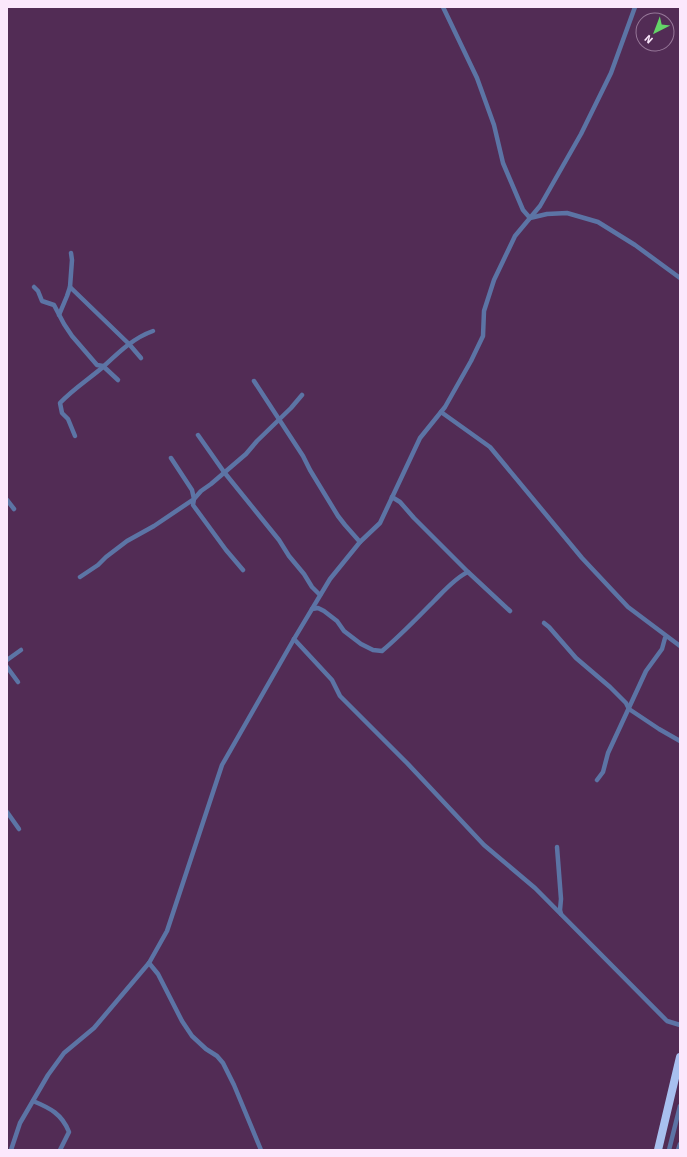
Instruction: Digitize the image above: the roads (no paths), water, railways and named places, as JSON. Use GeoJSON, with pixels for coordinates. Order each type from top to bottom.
{"type":"FeatureCollection","features":[{"type":"Feature","properties":{"kind":"highway"},"geometry":{"type":"LineString","coordinates":[[658,1150],[680,1057]]}},
{"type":"Feature","properties":{"kind":"street"},"geometry":{"type":"LineString","coordinates":[[443,7],[477,78],[494,124],[503,163],[523,210],[530,218]]}},
{"type":"Feature","properties":{"kind":"street"},"geometry":{"type":"LineString","coordinates":[[11,1150],[20,1123],[64,1053],[94,1028],[149,963],[167,931],[222,765],[330,579],[360,542],[380,523],[420,438],[441,412],[471,361],[482,336],[484,311],[494,280],[515,236],[540,206],[581,134],[611,73],[636,7]]}},
{"type":"Feature","properties":{"kind":"street"},"geometry":{"type":"LineString","coordinates":[[530,218],[547,214],[567,213],[598,222],[635,245],[680,278]]}},
{"type":"Feature","properties":{"kind":"street"},"geometry":{"type":"LineString","coordinates":[[59,315],[68,296],[70,287],[72,260],[71,253]]}},
{"type":"Feature","properties":{"kind":"street"},"geometry":{"type":"LineString","coordinates":[[34,287],[38,291],[42,301],[54,305],[72,336],[97,365],[103,366],[118,380]]}},
{"type":"Feature","properties":{"kind":"street"},"geometry":{"type":"LineString","coordinates":[[70,287],[129,344],[141,358]]}},
{"type":"Feature","properties":{"kind":"street"},"geometry":{"type":"LineString","coordinates":[[75,436],[68,419],[62,413],[60,403],[129,344],[153,331]]}},
{"type":"Feature","properties":{"kind":"street"},"geometry":{"type":"LineString","coordinates":[[254,381],[303,456],[338,516],[360,542]]}},
{"type":"Feature","properties":{"kind":"street"},"geometry":{"type":"LineString","coordinates":[[80,577],[98,565],[127,541],[154,526],[194,499],[200,491],[211,484],[246,454],[302,395]]}},
{"type":"Feature","properties":{"kind":"street"},"geometry":{"type":"LineString","coordinates":[[441,412],[490,447],[582,558],[628,607],[680,646]]}},
{"type":"Feature","properties":{"kind":"street"},"geometry":{"type":"LineString","coordinates":[[198,435],[224,472],[279,540],[312,587],[320,595]]}},
{"type":"Feature","properties":{"kind":"street"},"geometry":{"type":"LineString","coordinates":[[171,458],[192,490],[194,499],[193,505],[226,550],[244,570]]}},
{"type":"Feature","properties":{"kind":"street"},"geometry":{"type":"LineString","coordinates":[[392,498],[400,502],[468,572],[510,611]]}},
{"type":"Feature","properties":{"kind":"street"},"geometry":{"type":"LineString","coordinates":[[7,500],[14,508]]}},
{"type":"Feature","properties":{"kind":"street"},"geometry":{"type":"LineString","coordinates":[[312,608],[318,608],[324,611],[337,621],[344,631],[361,644],[372,650],[382,651],[446,589],[463,574],[468,572]]}},
{"type":"Feature","properties":{"kind":"street"},"geometry":{"type":"LineString","coordinates":[[544,622],[571,653],[610,687],[626,703],[629,709],[680,741]]}},
{"type":"Feature","properties":{"kind":"street"},"geometry":{"type":"LineString","coordinates":[[597,780],[603,772],[608,753],[646,671],[662,649],[665,638]]}},
{"type":"Feature","properties":{"kind":"street"},"geometry":{"type":"LineString","coordinates":[[294,639],[332,680],[340,696],[407,763],[484,845],[535,888],[667,1021],[680,1024]]}},
{"type":"Feature","properties":{"kind":"street"},"geometry":{"type":"LineString","coordinates":[[7,660],[21,650]]}},
{"type":"Feature","properties":{"kind":"street"},"geometry":{"type":"LineString","coordinates":[[7,667],[18,682]]}},
{"type":"Feature","properties":{"kind":"street"},"geometry":{"type":"LineString","coordinates":[[7,812],[19,829]]}},
{"type":"Feature","properties":{"kind":"street"},"geometry":{"type":"LineString","coordinates":[[557,847],[561,914]]}},
{"type":"Feature","properties":{"kind":"street"},"geometry":{"type":"LineString","coordinates":[[149,963],[158,974],[182,1021],[192,1036],[206,1049],[217,1056],[223,1063],[234,1085],[261,1150]]}},
{"type":"Feature","properties":{"kind":"street"},"geometry":{"type":"LineString","coordinates":[[33,1101],[45,1106],[65,1121],[69,1132],[60,1150]]}},
{"type":"Feature","properties":{"kind":"street"},"geometry":{"type":"LineString","coordinates":[[669,1150],[680,1106]]}},
{"type":"Feature","properties":{"kind":"street"},"geometry":{"type":"LineString","coordinates":[[678,1150],[680,1144]]}}]}
